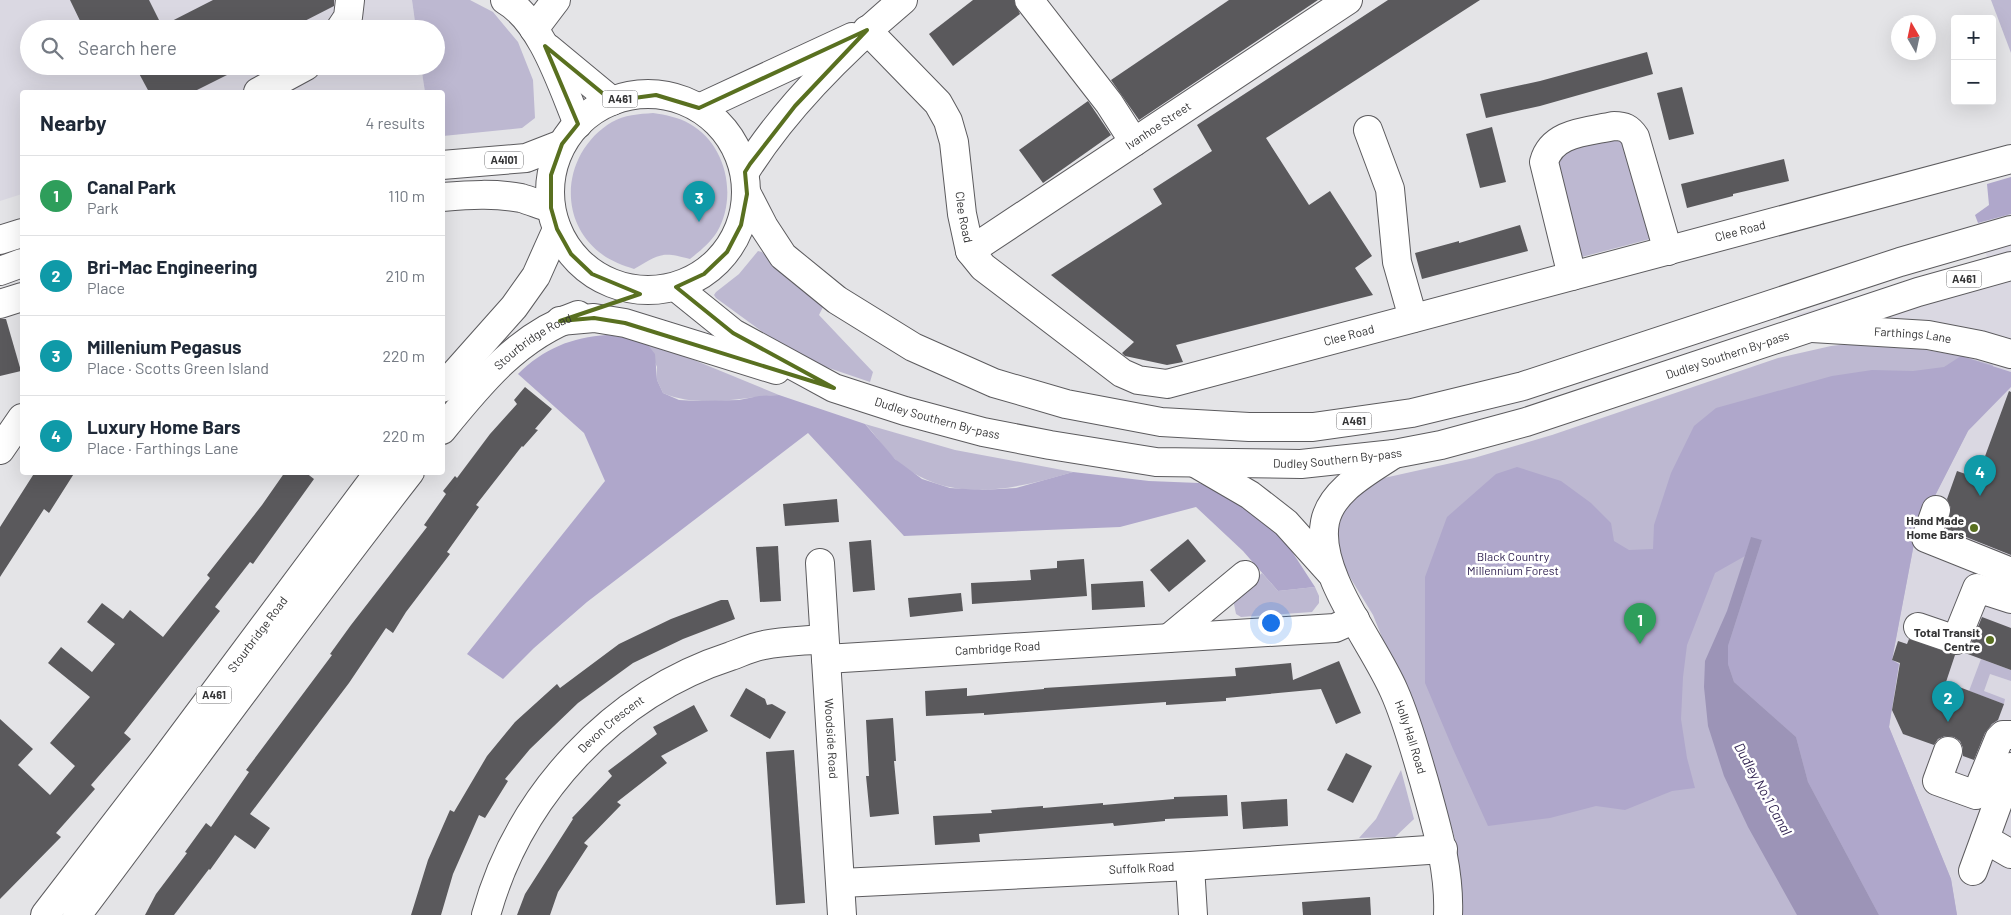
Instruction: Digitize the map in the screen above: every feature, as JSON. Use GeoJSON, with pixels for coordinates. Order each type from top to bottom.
{"type":"FeatureCollection","features":[{"type":"Feature","properties":{"kind":"main road"},"geometry":{"type":"LineString","coordinates":[[346,20],[350,0]]}},
{"type":"Feature","properties":{"kind":"main road"},"geometry":{"type":"LineString","coordinates":[[505,0],[511,4],[539,37],[612,101]]}},
{"type":"Feature","properties":{"kind":"main road"},"geometry":{"type":"LineString","coordinates":[[556,0],[539,37],[570,134]]}},
{"type":"Feature","properties":{"kind":"main road"},"geometry":{"type":"LineString","coordinates":[[746,183],[795,106],[867,30],[903,0]]}},
{"type":"Feature","properties":{"kind":"main road"},"geometry":{"type":"LineString","coordinates":[[1029,0],[1109,103],[1134,142]]}},
{"type":"Feature","properties":{"kind":"main road","name":"Ivanhoe Street"},"geometry":{"type":"LineString","coordinates":[[970,251],[1348,0]]}},
{"type":"Feature","properties":{"kind":"main road"},"geometry":{"type":"LineString","coordinates":[[699,108],[867,30]]}},
{"type":"Feature","properties":{"kind":"main road","name":"Clee Road"},"geometry":{"type":"LineString","coordinates":[[867,30],[938,102],[948,121],[954,142],[962,214],[970,251],[983,267],[1122,373],[1138,380],[1167,384],[2011,159]]}},
{"type":"Feature","properties":{"kind":"main road"},"geometry":{"type":"LineString","coordinates":[[262,90],[289,75]]}},
{"type":"Feature","properties":{"kind":"main road","name":"A461"},"geometry":{"type":"LineString","coordinates":[[445,385],[519,299],[536,276],[554,219],[551,175],[570,134],[594,110],[612,101],[634,95],[656,95],[678,99],[699,108],[720,125],[736,148],[746,183],[764,227],[783,256],[837,300],[913,348],[994,383],[1066,404],[1161,422],[1249,427],[1313,426],[1412,413],[1523,386],[1900,262],[2011,230]]}},
{"type":"Feature","properties":{"kind":"main road"},"geometry":{"type":"LineString","coordinates":[[1572,276],[1544,162],[1546,153],[1562,138],[1614,126],[1630,129],[1635,137],[1668,251]]}},
{"type":"Feature","properties":{"kind":"main road"},"geometry":{"type":"LineString","coordinates":[[1368,130],[1390,189],[1397,262],[1413,318]]}},
{"type":"Feature","properties":{"kind":"main road","name":"A4101"},"geometry":{"type":"LineString","coordinates":[[445,165],[526,158],[570,134]]}},
{"type":"Feature","properties":{"kind":"main road","name":"A461"},"geometry":{"type":"LineString","coordinates":[[554,219],[571,254],[592,274],[618,284],[647,291],[676,287],[704,274],[727,252],[741,225],[746,183]]}},
{"type":"Feature","properties":{"kind":"main road"},"geometry":{"type":"LineString","coordinates":[[445,197],[471,195],[522,198],[554,219]]}},
{"type":"Feature","properties":{"kind":"main road"},"geometry":{"type":"LineString","coordinates":[[0,240],[20,234]]}},
{"type":"Feature","properties":{"kind":"main road"},"geometry":{"type":"LineString","coordinates":[[0,271],[20,264]]}},
{"type":"Feature","properties":{"kind":"main road","name":"Dudley Southern By-pass"},"geometry":{"type":"LineString","coordinates":[[676,287],[733,333],[834,388],[905,411],[983,432],[1156,462],[1301,464],[1394,454],[1441,445],[1526,422],[1927,290],[2011,266]]}},
{"type":"Feature","properties":{"kind":"main road","name":"Stourbridge Road"},"geometry":{"type":"LineString","coordinates":[[445,426],[471,394],[500,364],[539,332],[560,321],[647,291]]}},
{"type":"Feature","properties":{"kind":"main road"},"geometry":{"type":"LineString","coordinates":[[0,304],[20,298]]}},
{"type":"Feature","properties":{"kind":"main road","name":"A461"},"geometry":{"type":"LineString","coordinates":[[560,321],[594,318],[625,323],[834,388]]}},
{"type":"Feature","properties":{"kind":"main road","name":"Farthings Lane"},"geometry":{"type":"LineString","coordinates":[[1812,328],[1928,335],[1980,345],[2011,354]]}},
{"type":"Feature","properties":{"kind":"main road"},"geometry":{"type":"LineString","coordinates":[[0,450],[20,421]]}},
{"type":"Feature","properties":{"kind":"main road","name":"Holly Hall Road"},"geometry":{"type":"LineString","coordinates":[[1394,454],[1347,487],[1331,507],[1325,521],[1323,540],[1331,573],[1378,658],[1394,692],[1412,739],[1443,850],[1448,915]]}},
{"type":"Feature","properties":{"kind":"main road","name":"Holly Hall Road"},"geometry":{"type":"LineString","coordinates":[[1195,463],[1250,495],[1286,523],[1331,573]]}},
{"type":"Feature","properties":{"kind":"main road","name":"Stourbridge Road"},"geometry":{"type":"LineString","coordinates":[[45,915],[162,763],[378,475]]}},
{"type":"Feature","properties":{"kind":"main road","name":"Stourbridge Road"},"geometry":{"type":"LineString","coordinates":[[77,915],[182,776],[325,580],[408,475]]}},
{"type":"Feature","properties":{"kind":"main road"},"geometry":{"type":"LineString","coordinates":[[1936,510],[1926,538],[2011,572]]}},
{"type":"Feature","properties":{"kind":"main road","name":"Woodside Road"},"geometry":{"type":"LineString","coordinates":[[820,563],[842,915]]}},
{"type":"Feature","properties":{"kind":"main road"},"geometry":{"type":"LineString","coordinates":[[1169,638],[1244,575]]}},
{"type":"Feature","properties":{"kind":"main road"},"geometry":{"type":"LineString","coordinates":[[1918,627],[1956,640],[1977,588],[2011,599]]}},
{"type":"Feature","properties":{"kind":"main road","name":"Cambridge Road"},"geometry":{"type":"LineString","coordinates":[[825,649],[1169,638],[1335,628],[1355,619]]}},
{"type":"Feature","properties":{"kind":"main road","name":"Devon Crescent"},"geometry":{"type":"LineString","coordinates":[[486,915],[491,897],[508,857],[529,814],[562,770],[595,736],[634,703],[676,678],[713,662],[764,645],[825,649]]}},
{"type":"Feature","properties":{"kind":"main road"},"geometry":{"type":"LineString","coordinates":[[1948,750],[1937,781],[1976,795],[1999,739],[2003,735],[2011,735]]}},
{"type":"Feature","properties":{"kind":"main road"},"geometry":{"type":"LineString","coordinates":[[1973,870],[2011,766]]}},
{"type":"Feature","properties":{"kind":"main road"},"geometry":{"type":"LineString","coordinates":[[1985,839],[2011,854]]}},
{"type":"Feature","properties":{"kind":"main road","name":"Suffolk Road"},"geometry":{"type":"LineString","coordinates":[[841,883],[1190,866],[1443,850]]}},
{"type":"Feature","properties":{"kind":"main road"},"geometry":{"type":"LineString","coordinates":[[1190,866],[1193,915]]}},
{"type":"Feature","properties":{"kind":"highlighted area"},"geometry":{"type":"Polygon","coordinates":[[[867,30],[795,106],[750,164],[745,172],[747,194],[741,225],[727,252],[704,274],[676,287],[733,333],[834,388],[625,323],[594,318],[560,321],[640,294],[592,274],[571,254],[557,229],[551,208],[551,175],[562,144],[578,124],[545,46],[612,101],[656,95],[699,108],[867,30]]]}},
{"type":"Feature","properties":{"kind":"shaded area"},"geometry":{"type":"Polygon","coordinates":[[[0,0],[412,0],[415,20],[20,20],[20,75],[422,75],[425,90],[20,90],[20,195],[0,201],[0,0]]]}},
{"type":"Feature","properties":{"kind":"shaded area"},"geometry":{"type":"Polygon","coordinates":[[[2011,214],[2011,915],[1957,915],[1951,879],[1889,727],[1899,665],[1892,660],[1916,533],[1968,431],[2010,387],[1923,349],[1873,341],[1795,315],[1987,257],[1978,223],[2011,214]]]}},
{"type":"Feature","properties":{"kind":"green space"},"geometry":{"type":"Polygon","coordinates":[[[412,0],[470,0],[493,12],[518,42],[533,80],[535,118],[522,128],[445,136],[445,90],[425,90],[422,75],[445,75],[445,20],[415,20],[412,0]]]}},
{"type":"Feature","properties":{"kind":"green space"},"geometry":{"type":"Polygon","coordinates":[[[1991,0],[2011,0],[2011,53],[1991,0]]]}},
{"type":"Feature","properties":{"kind":"green space"},"geometry":{"type":"Polygon","coordinates":[[[653,113],[672,117],[690,124],[712,144],[720,157],[725,172],[727,203],[717,232],[690,259],[673,255],[661,255],[634,269],[603,255],[585,237],[576,220],[571,202],[571,184],[576,166],[584,149],[596,134],[612,122],[622,118],[637,114],[653,113]]]}},
{"type":"Feature","properties":{"kind":"green space"},"geometry":{"type":"Polygon","coordinates":[[[1621,136],[1654,238],[1578,258],[1555,162],[1562,148],[1621,136]]]}},
{"type":"Feature","properties":{"kind":"green space"},"geometry":{"type":"Polygon","coordinates":[[[2011,177],[2011,214],[1978,223],[1975,215],[1989,205],[1987,184],[2011,177]]]}},
{"type":"Feature","properties":{"kind":"green space"},"geometry":{"type":"Polygon","coordinates":[[[758,251],[762,252],[790,281],[823,307],[819,315],[873,372],[870,382],[823,366],[786,349],[716,298],[714,295],[716,292],[739,274],[758,251]]]}},
{"type":"Feature","properties":{"kind":"green space"},"geometry":{"type":"Polygon","coordinates":[[[607,335],[628,338],[647,344],[655,354],[657,380],[663,393],[679,400],[698,401],[739,400],[779,395],[865,424],[895,459],[922,479],[950,488],[982,490],[1016,488],[1073,472],[1149,481],[1199,483],[1220,491],[1271,527],[1289,547],[1315,587],[1278,591],[1243,551],[1196,507],[1120,527],[904,536],[808,433],[587,602],[534,648],[503,679],[467,654],[605,481],[584,433],[518,374],[548,351],[559,346],[582,338],[607,335]]]}},
{"type":"Feature","properties":{"kind":"green space","name":"Black Country Millennium Forest"},"geometry":{"type":"Polygon","coordinates":[[[1873,341],[1961,356],[1993,365],[1968,431],[1916,533],[1892,660],[1899,664],[1889,727],[1951,879],[1957,915],[1460,915],[1455,839],[1446,809],[1412,712],[1373,615],[1337,556],[1338,521],[1351,499],[1364,487],[1384,478],[1474,458],[1552,435],[1778,358],[1831,346],[1873,341]]]}},
{"type":"Feature","properties":{"kind":"green space"},"geometry":{"type":"Polygon","coordinates":[[[647,344],[694,360],[779,395],[706,401],[677,398],[663,393],[657,380],[657,367],[647,344]]]}},
{"type":"Feature","properties":{"kind":"green space","name":"Black Country Millennium Forest"},"geometry":{"type":"Polygon","coordinates":[[[1961,356],[2011,372],[2011,387],[1968,431],[1916,533],[1892,660],[1899,664],[1889,727],[1951,879],[1957,915],[1879,915],[1808,782],[1796,737],[1734,682],[1728,664],[1728,646],[1762,540],[1751,538],[1745,556],[1715,573],[1687,645],[1681,719],[1687,758],[1695,788],[1672,791],[1625,810],[1596,806],[1550,818],[1488,826],[1425,683],[1425,577],[1447,517],[1496,474],[1517,467],[1561,481],[1591,503],[1611,523],[1614,541],[1629,550],[1653,549],[1654,525],[1671,473],[1694,426],[1716,408],[1832,376],[1872,370],[1913,371],[1944,367],[1961,356]]]}},
{"type":"Feature","properties":{"kind":"green space"},"geometry":{"type":"Polygon","coordinates":[[[865,424],[955,450],[1073,472],[1050,479],[1004,488],[958,489],[936,483],[915,474],[891,455],[865,424]]]}},
{"type":"Feature","properties":{"kind":"green space"},"geometry":{"type":"Polygon","coordinates":[[[1262,573],[1278,591],[1315,587],[1319,596],[1319,603],[1312,612],[1241,617],[1236,614],[1233,599],[1262,573]]]}},
{"type":"Feature","properties":{"kind":"green space"},"geometry":{"type":"Polygon","coordinates":[[[1981,659],[2011,670],[2011,681],[1990,674],[1984,691],[2005,699],[2004,704],[1969,691],[1981,659]]]}},
{"type":"Feature","properties":{"kind":"green space"},"geometry":{"type":"Polygon","coordinates":[[[1401,770],[1414,819],[1395,837],[1359,838],[1376,819],[1401,770]]]}},
{"type":"Feature","properties":{"kind":"water","name":"Dudley No.1 Canal"},"geometry":{"type":"Polygon","coordinates":[[[1751,537],[1762,540],[1728,646],[1728,664],[1734,682],[1796,737],[1808,782],[1879,915],[1797,915],[1748,827],[1724,776],[1708,726],[1704,687],[1705,661],[1727,611],[1751,537]]]}},
{"type":"Feature","properties":{"kind":"building"},"geometry":{"type":"Polygon","coordinates":[[[70,0],[149,0],[159,20],[80,20],[70,0]]]}},
{"type":"Feature","properties":{"kind":"building"},"geometry":{"type":"Polygon","coordinates":[[[213,0],[334,0],[334,6],[307,20],[174,20],[213,0]]]}},
{"type":"Feature","properties":{"kind":"building"},"geometry":{"type":"Polygon","coordinates":[[[973,0],[1014,0],[1020,14],[953,66],[929,34],[973,0]]]}},
{"type":"Feature","properties":{"kind":"building"},"geometry":{"type":"Polygon","coordinates":[[[1229,0],[1318,0],[1139,120],[1111,80],[1229,0]]]}},
{"type":"Feature","properties":{"kind":"building"},"geometry":{"type":"Polygon","coordinates":[[[1388,0],[1480,0],[1266,138],[1309,205],[1330,191],[1372,256],[1355,268],[1373,295],[1176,345],[1183,362],[1167,365],[1125,356],[1122,353],[1134,342],[1051,275],[1162,204],[1153,189],[1212,151],[1197,125],[1388,0]]]}},
{"type":"Feature","properties":{"kind":"building"},"geometry":{"type":"Polygon","coordinates":[[[1647,52],[1653,74],[1540,106],[1486,118],[1480,94],[1540,81],[1647,52]]]}},
{"type":"Feature","properties":{"kind":"building"},"geometry":{"type":"Polygon","coordinates":[[[140,75],[227,75],[197,90],[148,90],[140,75]]]}},
{"type":"Feature","properties":{"kind":"building"},"geometry":{"type":"Polygon","coordinates":[[[1682,87],[1694,134],[1669,140],[1657,93],[1682,87]]]}},
{"type":"Feature","properties":{"kind":"building"},"geometry":{"type":"Polygon","coordinates":[[[1088,101],[1111,135],[1043,183],[1019,150],[1088,101]]]}},
{"type":"Feature","properties":{"kind":"building"},"geometry":{"type":"Polygon","coordinates":[[[1492,127],[1506,182],[1480,188],[1466,134],[1492,127]]]}},
{"type":"Feature","properties":{"kind":"building"},"geometry":{"type":"Polygon","coordinates":[[[1784,159],[1789,181],[1733,194],[1733,196],[1687,208],[1681,184],[1784,159]]]}},
{"type":"Feature","properties":{"kind":"building"},"geometry":{"type":"Polygon","coordinates":[[[1520,225],[1528,251],[1422,279],[1415,253],[1459,241],[1459,243],[1520,225]]]}},
{"type":"Feature","properties":{"kind":"building"},"geometry":{"type":"Polygon","coordinates":[[[0,319],[6,319],[20,371],[0,376],[0,319]]]}},
{"type":"Feature","properties":{"kind":"building"},"geometry":{"type":"Polygon","coordinates":[[[525,387],[552,409],[535,429],[538,430],[522,446],[476,505],[479,507],[447,552],[450,554],[406,612],[393,633],[386,628],[349,683],[250,814],[270,828],[255,849],[235,835],[174,915],[145,915],[156,894],[187,853],[185,852],[206,823],[211,827],[249,772],[246,770],[332,655],[330,654],[351,625],[427,527],[424,525],[446,494],[443,491],[455,476],[457,478],[490,434],[517,404],[514,400],[525,387]]]}},
{"type":"Feature","properties":{"kind":"building"},"geometry":{"type":"Polygon","coordinates":[[[2009,391],[2011,392],[2011,555],[1946,529],[1951,508],[1947,499],[1957,471],[1977,478],[2009,391]]]}},
{"type":"Feature","properties":{"kind":"building"},"geometry":{"type":"Polygon","coordinates":[[[33,475],[73,475],[49,513],[44,509],[0,577],[0,527],[33,475]]]}},
{"type":"Feature","properties":{"kind":"building"},"geometry":{"type":"Polygon","coordinates":[[[283,475],[309,475],[314,479],[253,564],[250,562],[215,607],[220,611],[124,733],[131,739],[91,785],[95,789],[56,833],[61,837],[0,899],[0,719],[33,749],[18,765],[50,795],[75,766],[50,743],[90,697],[48,663],[61,647],[92,672],[115,644],[87,622],[102,603],[123,619],[130,610],[163,637],[210,578],[207,575],[283,475]]]}},
{"type":"Feature","properties":{"kind":"building"},"geometry":{"type":"Polygon","coordinates":[[[837,499],[839,522],[785,526],[783,504],[837,499]]]}},
{"type":"Feature","properties":{"kind":"building"},"geometry":{"type":"Polygon","coordinates":[[[1188,539],[1206,561],[1169,592],[1150,570],[1188,539]]]}},
{"type":"Feature","properties":{"kind":"building"},"geometry":{"type":"Polygon","coordinates":[[[871,540],[875,590],[853,592],[849,542],[871,540]]]}},
{"type":"Feature","properties":{"kind":"building"},"geometry":{"type":"Polygon","coordinates":[[[778,546],[781,601],[760,602],[756,547],[778,546]]]}},
{"type":"Feature","properties":{"kind":"building"},"geometry":{"type":"Polygon","coordinates":[[[1084,559],[1087,596],[972,604],[971,583],[1031,580],[1030,570],[1057,568],[1057,561],[1084,559]]]}},
{"type":"Feature","properties":{"kind":"building"},"geometry":{"type":"Polygon","coordinates":[[[1143,581],[1145,607],[1092,610],[1091,584],[1143,581]]]}},
{"type":"Feature","properties":{"kind":"building"},"geometry":{"type":"Polygon","coordinates":[[[961,593],[963,611],[910,617],[908,598],[961,593]]]}},
{"type":"Feature","properties":{"kind":"building"},"geometry":{"type":"Polygon","coordinates":[[[721,600],[728,600],[735,619],[683,639],[633,663],[578,703],[530,749],[505,779],[508,781],[485,818],[479,815],[453,874],[441,915],[411,915],[428,860],[450,810],[454,812],[487,756],[515,722],[557,684],[560,688],[619,644],[671,619],[721,600]]]}},
{"type":"Feature","properties":{"kind":"building","name":"Total Transit Centre"},"geometry":{"type":"Polygon","coordinates":[[[1982,617],[2011,628],[2011,670],[1965,653],[1970,646],[1982,617]]]}},
{"type":"Feature","properties":{"kind":"building"},"geometry":{"type":"Polygon","coordinates":[[[1909,639],[1955,655],[1946,682],[2004,704],[1998,720],[1985,733],[1974,760],[1963,756],[1963,748],[1960,741],[1954,737],[1945,736],[1938,739],[1934,745],[1903,734],[1892,710],[1900,663],[1892,660],[1898,641],[1907,644],[1909,639]]]}},
{"type":"Feature","properties":{"kind":"building"},"geometry":{"type":"Polygon","coordinates":[[[1339,661],[1361,713],[1336,724],[1321,689],[1226,698],[1226,701],[1166,705],[1166,702],[984,715],[984,713],[926,716],[925,691],[967,688],[967,696],[1044,688],[1236,676],[1235,668],[1291,663],[1293,680],[1339,661]]]}},
{"type":"Feature","properties":{"kind":"building"},"geometry":{"type":"Polygon","coordinates":[[[746,688],[765,699],[767,705],[772,704],[786,712],[770,739],[730,716],[746,688]]]}},
{"type":"Feature","properties":{"kind":"building"},"geometry":{"type":"Polygon","coordinates":[[[694,705],[708,731],[661,756],[667,763],[617,802],[621,805],[584,843],[588,846],[558,892],[550,915],[517,915],[525,894],[572,818],[612,776],[608,771],[657,734],[653,727],[694,705]]]}},
{"type":"Feature","properties":{"kind":"building"},"geometry":{"type":"Polygon","coordinates":[[[893,718],[896,761],[894,761],[899,814],[870,817],[866,776],[869,776],[866,720],[893,718]]]}},
{"type":"Feature","properties":{"kind":"building"},"geometry":{"type":"Polygon","coordinates":[[[794,750],[805,903],[776,905],[766,752],[794,750]]]}},
{"type":"Feature","properties":{"kind":"building"},"geometry":{"type":"Polygon","coordinates":[[[1346,753],[1372,766],[1353,803],[1327,790],[1346,753]]]}},
{"type":"Feature","properties":{"kind":"building"},"geometry":{"type":"Polygon","coordinates":[[[1227,795],[1228,816],[1165,819],[1165,821],[1114,826],[1113,823],[979,834],[980,842],[935,845],[933,816],[992,813],[991,810],[1043,806],[1043,808],[1103,803],[1103,805],[1174,799],[1174,797],[1227,795]]]}},
{"type":"Feature","properties":{"kind":"building"},"geometry":{"type":"Polygon","coordinates":[[[1287,799],[1288,826],[1243,829],[1241,802],[1287,799]]]}},
{"type":"Feature","properties":{"kind":"building"},"geometry":{"type":"Polygon","coordinates":[[[1370,897],[1371,915],[1303,915],[1302,902],[1370,897]]]}},
{"type":"Feature","properties":{"kind":"place","name":"Millenium Pegasus"},"geometry":{"type":"Point","coordinates":[699,222]}},
{"type":"Feature","properties":{"kind":"place","name":"Luxury Home Bars"},"geometry":{"type":"Point","coordinates":[1980,496]}},
{"type":"Feature","properties":{"kind":"place","name":"Hand Made Home Bars"},"geometry":{"type":"Point","coordinates":[1974,528]}},
{"type":"Feature","properties":{"kind":"place","name":"Total Transit Centre"},"geometry":{"type":"Point","coordinates":[1990,640]}},
{"type":"Feature","properties":{"kind":"place","name":"Canal Park"},"geometry":{"type":"Point","coordinates":[1640,644]}},
{"type":"Feature","properties":{"kind":"place","name":"Bri-Mac Engineering"},"geometry":{"type":"Point","coordinates":[1948,722]}}]}
